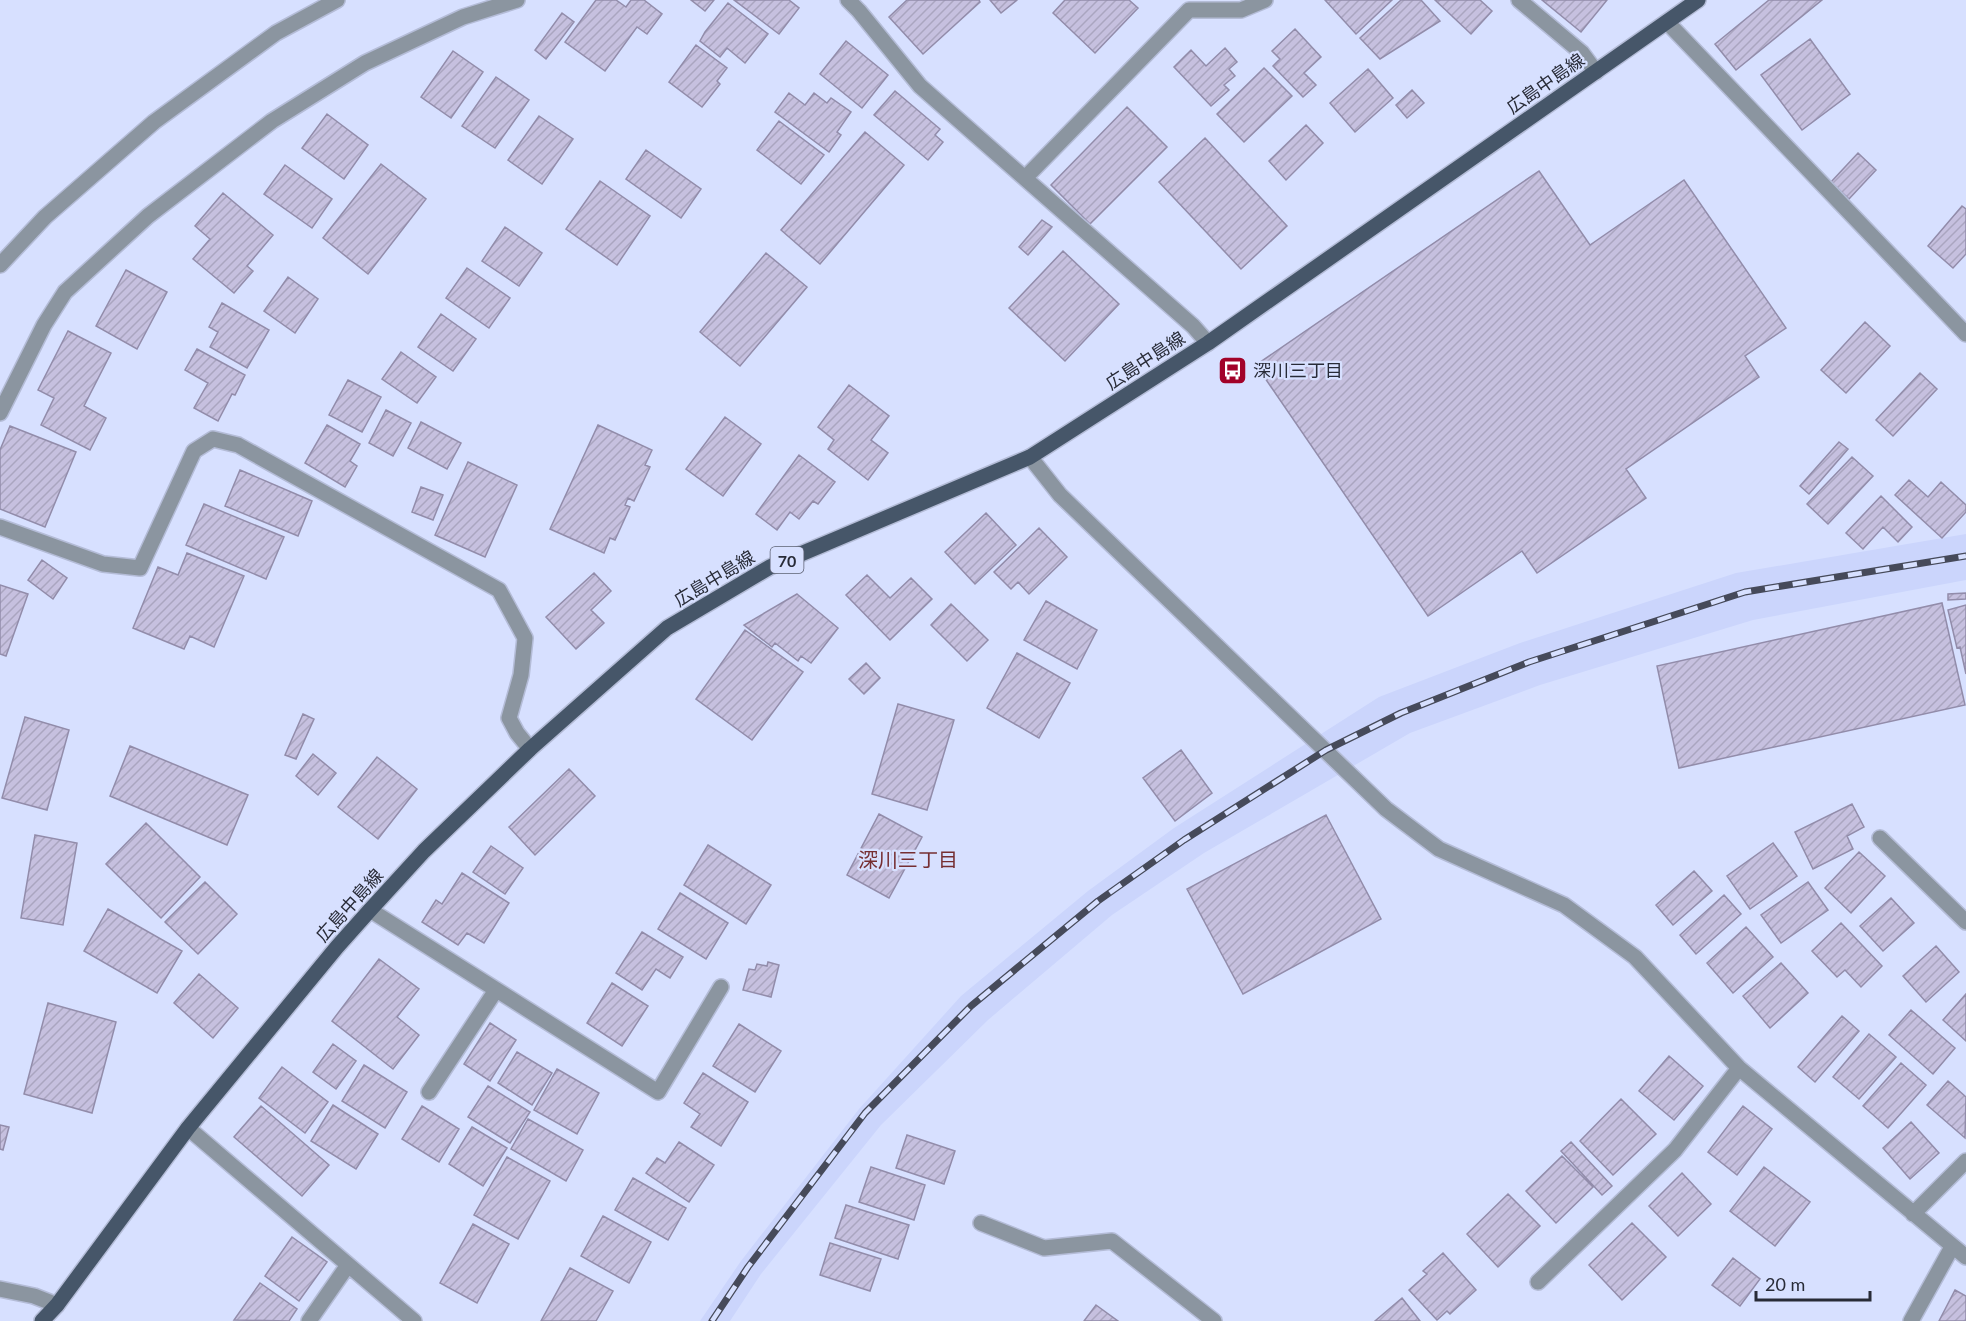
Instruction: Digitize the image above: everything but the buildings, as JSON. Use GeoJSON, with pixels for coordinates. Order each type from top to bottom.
{"type":"FeatureCollection","features":[{"type":"Feature","properties":{"kind":"main road","name":"広島中島線"},"geometry":{"type":"LineString","coordinates":[[42,1321],[57,1305],[188,1128],[322,965],[423,851],[530,749],[667,628],[770,567],[1030,457],[1208,343],[1698,0]]}},
{"type":"Feature","properties":{"kind":"street"},"geometry":{"type":"LineString","coordinates":[[0,265],[45,217],[154,122],[276,33],[337,0]]}},
{"type":"Feature","properties":{"kind":"street"},"geometry":{"type":"LineString","coordinates":[[0,413],[44,325],[65,292],[148,216],[272,121],[365,63],[463,17],[517,0]]}},
{"type":"Feature","properties":{"kind":"street"},"geometry":{"type":"LineString","coordinates":[[848,0],[920,86],[1193,326],[1208,343]]}},
{"type":"Feature","properties":{"kind":"street"},"geometry":{"type":"LineString","coordinates":[[1025,178],[1189,10],[1241,10],[1265,0]]}},
{"type":"Feature","properties":{"kind":"street"},"geometry":{"type":"LineString","coordinates":[[1519,0],[1582,53],[1596,72]]}},
{"type":"Feature","properties":{"kind":"street"},"geometry":{"type":"LineString","coordinates":[[1667,22],[1966,334]]}},
{"type":"Feature","properties":{"kind":"street"},"geometry":{"type":"LineString","coordinates":[[0,527],[103,564],[140,567],[194,451],[213,439],[238,445],[499,590],[525,638],[521,675],[509,718],[530,749]]}},
{"type":"Feature","properties":{"kind":"street"},"geometry":{"type":"LineString","coordinates":[[1030,457],[1060,495],[1386,809],[1439,849],[1564,905],[1635,957],[1739,1068],[1966,1257]]}},
{"type":"Feature","properties":{"kind":"street"},"geometry":{"type":"LineString","coordinates":[[1880,838],[1966,922]]}},
{"type":"Feature","properties":{"kind":"street"},"geometry":{"type":"LineString","coordinates":[[370,910],[658,1092],[721,987]]}},
{"type":"Feature","properties":{"kind":"street"},"geometry":{"type":"LineString","coordinates":[[429,1092],[496,990]]}},
{"type":"Feature","properties":{"kind":"street"},"geometry":{"type":"LineString","coordinates":[[1538,1282],[1675,1150],[1739,1068]]}},
{"type":"Feature","properties":{"kind":"street"},"geometry":{"type":"LineString","coordinates":[[188,1128],[414,1321]]}},
{"type":"Feature","properties":{"kind":"street"},"geometry":{"type":"LineString","coordinates":[[1913,1214],[1966,1161]]}},
{"type":"Feature","properties":{"kind":"street"},"geometry":{"type":"LineString","coordinates":[[981,1223],[1044,1248],[1112,1241],[1214,1321]]}},
{"type":"Feature","properties":{"kind":"street"},"geometry":{"type":"LineString","coordinates":[[1911,1321],[1952,1247]]}},
{"type":"Feature","properties":{"kind":"street"},"geometry":{"type":"LineString","coordinates":[[309,1321],[348,1265]]}},
{"type":"Feature","properties":{"kind":"street"},"geometry":{"type":"LineString","coordinates":[[0,1289],[34,1296],[57,1305]]}},
{"type":"Feature","properties":{"kind":"shaded area"},"geometry":{"type":"Polygon","coordinates":[[[1966,534],[1966,580],[1753,620],[1540,685],[1410,733],[1204,853],[1112,915],[988,1020],[881,1125],[761,1274],[730,1321],[700,1321],[741,1261],[859,1109],[961,996],[1088,891],[1174,828],[1379,697],[1520,643],[1736,573],[1966,534]]]}},
{"type":"Feature","properties":{"kind":"railway"},"geometry":{"type":"LineString","coordinates":[[712,1321],[748,1267],[865,1113],[971,1006],[1098,901],[1184,840],[1326,750],[1401,713],[1529,662],[1745,592],[1966,556]]}},
{"type":"Feature","properties":{"kind":"place","name":"深川三丁目"},"geometry":{"type":"Point","coordinates":[1232,370]}},
{"type":"Feature","properties":{"kind":"district","name":"深川三丁目"},"geometry":{"type":"Point","coordinates":[908,859]}}]}
